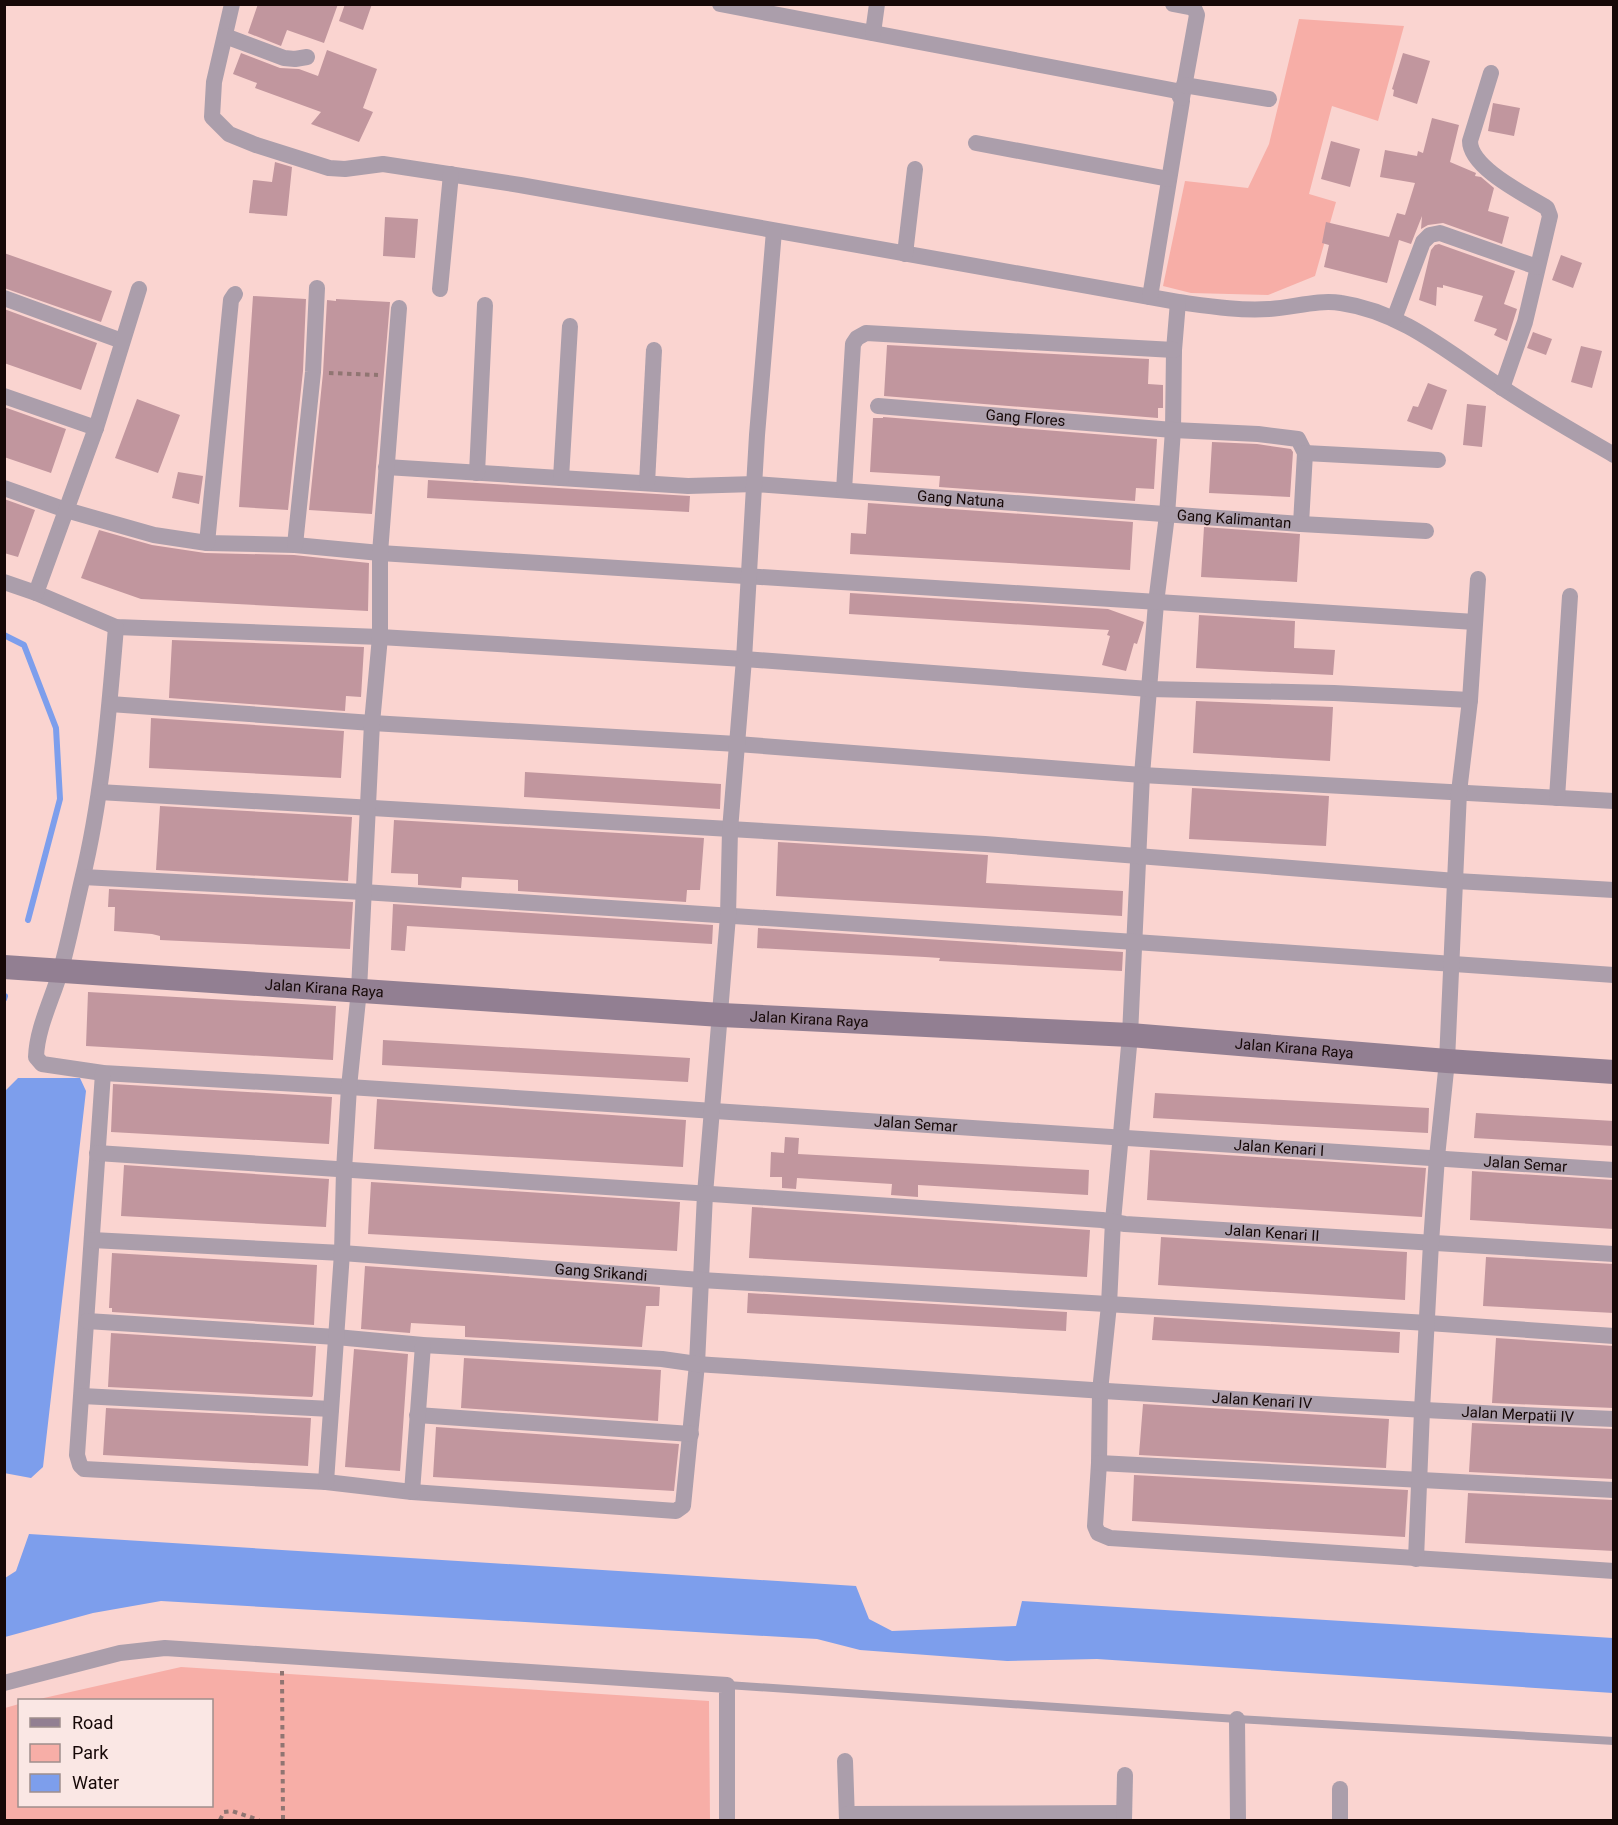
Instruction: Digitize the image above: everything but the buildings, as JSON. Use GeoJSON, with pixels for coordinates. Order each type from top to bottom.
{"type":"FeatureCollection","features":[{"type":"Feature","properties":{"kind":"street"},"geometry":{"type":"LineString","coordinates":[[232,4],[214,82],[213,119],[229,134],[256,145],[329,168],[345,169],[383,164],[520,184],[1178,302],[1228,308],[1268,309],[1340,302],[1394,319],[1429,337],[1502,388],[1614,455]]}},
{"type":"Feature","properties":{"kind":"street"},"geometry":{"type":"LineString","coordinates":[[720,4],[1183,91],[1269,99]]}},
{"type":"Feature","properties":{"kind":"street"},"geometry":{"type":"LineString","coordinates":[[873,33],[877,4]]}},
{"type":"Feature","properties":{"kind":"street"},"geometry":{"type":"LineString","coordinates":[[1150,297],[1197,15],[1194,8],[1173,4]]}},
{"type":"Feature","properties":{"kind":"street"},"geometry":{"type":"LineString","coordinates":[[225,36],[284,58],[307,57]]}},
{"type":"Feature","properties":{"kind":"street"},"geometry":{"type":"LineString","coordinates":[[1491,73],[1470,146],[1472,151],[1484,166],[1506,183],[1547,208],[1550,216],[1525,322],[1502,388]]}},
{"type":"Feature","properties":{"kind":"street"},"geometry":{"type":"LineString","coordinates":[[976,143],[1169,179]]}},
{"type":"Feature","properties":{"kind":"street"},"geometry":{"type":"LineString","coordinates":[[905,254],[915,169]]}},
{"type":"Feature","properties":{"kind":"street"},"geometry":{"type":"LineString","coordinates":[[440,289],[451,174]]}},
{"type":"Feature","properties":{"kind":"street"},"geometry":{"type":"LineString","coordinates":[[103,1073],[78,1455],[80,1466],[88,1471],[326,1482],[412,1492],[676,1511],[682,1508],[697,1364],[705,1194],[721,1015],[728,916],[730,830],[744,659],[757,435],[774,231]]}},
{"type":"Feature","properties":{"kind":"street"},"geometry":{"type":"LineString","coordinates":[[1394,319],[1423,243],[1430,235],[1440,233],[1537,267]]}},
{"type":"Feature","properties":{"kind":"street"},"geometry":{"type":"LineString","coordinates":[[295,545],[313,372],[317,288]]}},
{"type":"Feature","properties":{"kind":"street"},"geometry":{"type":"LineString","coordinates":[[36,593],[96,428],[139,289]]}},
{"type":"Feature","properties":{"kind":"street"},"geometry":{"type":"LineString","coordinates":[[207,543],[231,300],[235,294]]}},
{"type":"Feature","properties":{"kind":"street"},"geometry":{"type":"LineString","coordinates":[[4,298],[122,341]]}},
{"type":"Feature","properties":{"kind":"street"},"geometry":{"type":"LineString","coordinates":[[1178,302],[1167,515],[1156,603],[1143,775],[1130,1035],[1100,1391],[1100,1463],[1095,1526],[1098,1533],[1110,1538],[1614,1571]]}},
{"type":"Feature","properties":{"kind":"street"},"geometry":{"type":"LineString","coordinates":[[477,472],[485,305]]}},
{"type":"Feature","properties":{"kind":"street"},"geometry":{"type":"LineString","coordinates":[[326,1482],[342,1252],[349,1087],[359,990],[372,723],[380,637],[380,553],[399,308]]}},
{"type":"Feature","properties":{"kind":"street"},"geometry":{"type":"LineString","coordinates":[[561,478],[570,326]]}},
{"type":"Feature","properties":{"kind":"street"},"geometry":{"type":"LineString","coordinates":[[844,490],[853,344],[857,338],[866,333],[1174,350]]}},
{"type":"Feature","properties":{"kind":"street"},"geometry":{"type":"LineString","coordinates":[[647,483],[654,350]]}},
{"type":"Feature","properties":{"kind":"street"},"geometry":{"type":"LineString","coordinates":[[4,396],[96,428]]}},
{"type":"Feature","properties":{"kind":"street","name":"Gang Flores"},"geometry":{"type":"LineString","coordinates":[[878,406],[1173,430],[1258,434],[1298,439],[1305,453]]}},
{"type":"Feature","properties":{"kind":"street"},"geometry":{"type":"LineString","coordinates":[[1301,524],[1305,453],[1438,460]]}},
{"type":"Feature","properties":{"kind":"street","name":"Gang Natuna"},"geometry":{"type":"LineString","coordinates":[[386,467],[688,486],[755,484],[1167,515]]}},
{"type":"Feature","properties":{"kind":"street"},"geometry":{"type":"LineString","coordinates":[[4,488],[66,510],[154,535],[207,543],[295,545],[380,553],[1475,622]]}},
{"type":"Feature","properties":{"kind":"street","name":"Gang Kalimantan"},"geometry":{"type":"LineString","coordinates":[[1167,515],[1426,531]]}},
{"type":"Feature","properties":{"kind":"street"},"geometry":{"type":"LineString","coordinates":[[1416,1559],[1431,1243],[1453,965],[1459,792],[1470,700],[1478,579]]}},
{"type":"Feature","properties":{"kind":"street"},"geometry":{"type":"LineString","coordinates":[[4,582],[116,627],[380,637],[744,659],[1149,689],[1334,693],[1470,700]]}},
{"type":"Feature","properties":{"kind":"street"},"geometry":{"type":"LineString","coordinates":[[1557,798],[1570,596]]}},
{"type":"Feature","properties":{"kind":"street"},"geometry":{"type":"LineString","coordinates":[[61,970],[83,877],[99,792],[110,704],[116,627]]}},
{"type":"Feature","properties":{"kind":"street"},"geometry":{"type":"LineString","coordinates":[[110,704],[372,723],[737,744],[1143,775],[1614,801]]}},
{"type":"Feature","properties":{"kind":"street"},"geometry":{"type":"LineString","coordinates":[[99,792],[985,844],[1140,858],[1614,890]]}},
{"type":"Feature","properties":{"kind":"street"},"geometry":{"type":"LineString","coordinates":[[83,877],[363,892],[1614,975]]}},
{"type":"Feature","properties":{"kind":"street","name":"Jalan Kirana Raya"},"geometry":{"type":"LineString","coordinates":[[12,967],[721,1015],[1130,1035],[1614,1072]]}},
{"type":"Feature","properties":{"kind":"street","name":"Jalan Semar"},"geometry":{"type":"LineString","coordinates":[[61,970],[40,1034],[36,1057],[42,1064],[103,1073],[1121,1137]]}},
{"type":"Feature","properties":{"kind":"street","name":"Jalan Kenari I"},"geometry":{"type":"LineString","coordinates":[[1121,1137],[1437,1157]]}},
{"type":"Feature","properties":{"kind":"street","name":"Jalan Kenari II"},"geometry":{"type":"LineString","coordinates":[[98,1153],[1113,1221],[1125,1224],[1614,1254]]}},
{"type":"Feature","properties":{"kind":"street","name":"Jalan Semar"},"geometry":{"type":"LineString","coordinates":[[1437,1157],[1614,1170]]}},
{"type":"Feature","properties":{"kind":"street","name":"Gang Srikandi"},"geometry":{"type":"LineString","coordinates":[[92,1240],[342,1252],[701,1280],[1614,1336]]}},
{"type":"Feature","properties":{"kind":"street","name":"Jalan Kenari IV"},"geometry":{"type":"LineString","coordinates":[[87,1321],[1100,1391],[1422,1410]]}},
{"type":"Feature","properties":{"kind":"street"},"geometry":{"type":"LineString","coordinates":[[412,1492],[423,1345]]}},
{"type":"Feature","properties":{"kind":"street"},"geometry":{"type":"LineString","coordinates":[[82,1396],[331,1409]]}},
{"type":"Feature","properties":{"kind":"street","name":"Jalan Merpatii IV"},"geometry":{"type":"LineString","coordinates":[[1422,1410],[1614,1419]]}},
{"type":"Feature","properties":{"kind":"street"},"geometry":{"type":"LineString","coordinates":[[417,1415],[691,1434]]}},
{"type":"Feature","properties":{"kind":"street"},"geometry":{"type":"LineString","coordinates":[[1100,1463],[1614,1490]]}},
{"type":"Feature","properties":{"kind":"street"},"geometry":{"type":"LineString","coordinates":[[4,1683],[120,1653],[165,1648],[727,1685],[727,1821]]}},
{"type":"Feature","properties":{"kind":"street"},"geometry":{"type":"LineString","coordinates":[[1237,1719],[1238,1821]]}},
{"type":"Feature","properties":{"kind":"street"},"geometry":{"type":"LineString","coordinates":[[844,1761],[847,1817],[1124,1817],[1125,1775]]}},
{"type":"Feature","properties":{"kind":"street"},"geometry":{"type":"LineString","coordinates":[[1340,1789],[1340,1821]]}},
{"type":"Feature","properties":{"kind":"lane"},"geometry":{"type":"LineString","coordinates":[[727,1685],[1614,1741]]}},
{"type":"Feature","properties":{"kind":"path"},"geometry":{"type":"LineString","coordinates":[[313,372],[393,376]]}},
{"type":"Feature","properties":{"kind":"path"},"geometry":{"type":"LineString","coordinates":[[282,1656],[283,1821]]}},
{"type":"Feature","properties":{"kind":"path"},"geometry":{"type":"LineString","coordinates":[[220,1821],[224,1812],[232,1810],[259,1821]]}},
{"type":"Feature","properties":{"kind":"green space"},"geometry":{"type":"Polygon","coordinates":[[[1299,19],[1404,26],[1378,121],[1332,106],[1309,194],[1336,202],[1315,276],[1268,295],[1191,293],[1163,286],[1185,181],[1248,188],[1269,144],[1299,19]]]}},
{"type":"Feature","properties":{"kind":"green space"},"geometry":{"type":"Polygon","coordinates":[[[181,1667],[709,1701],[710,1820],[5,1820],[5,1708],[18,1704],[18,1807],[213,1807],[213,1699],[39,1699],[181,1667]]]}},
{"type":"Feature","properties":{"kind":"water"},"geometry":{"type":"Polygon","coordinates":[[[18,1078],[80,1078],[86,1091],[43,1467],[31,1478],[4,1473],[4,1097],[6,1090],[18,1078]]]}},
{"type":"Feature","properties":{"kind":"water"},"geometry":{"type":"Polygon","coordinates":[[[29,1534],[856,1586],[869,1619],[892,1631],[1016,1626],[1022,1601],[1613,1638],[1613,1693],[1097,1659],[1007,1661],[860,1650],[817,1639],[161,1601],[93,1613],[5,1637],[5,1578],[16,1571],[29,1534]]]}},
{"type":"Feature","properties":{"kind":"waterway"},"geometry":{"type":"LineString","coordinates":[[4,635],[24,645],[56,728],[60,799],[28,920]]}}]}
